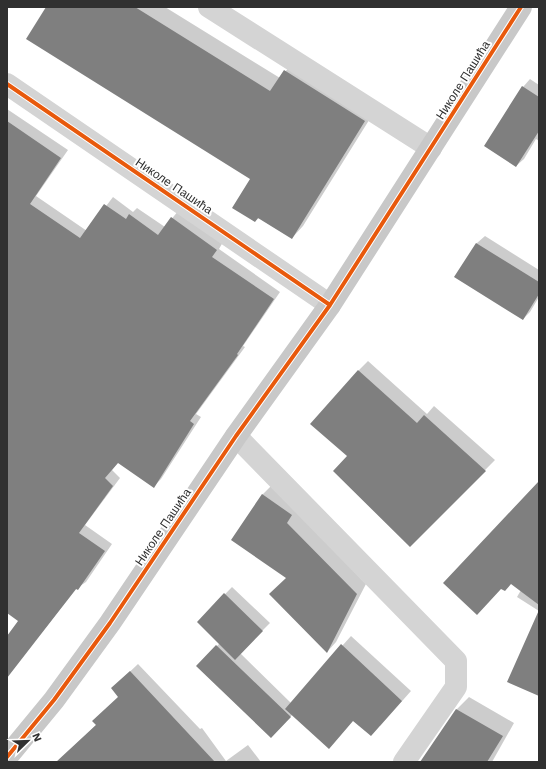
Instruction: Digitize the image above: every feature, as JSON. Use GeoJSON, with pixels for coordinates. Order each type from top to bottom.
{"type":"FeatureCollection","features":[{"type":"Feature","properties":{"kind":"main road","name":"Николе Пашића"},"geometry":{"type":"LineString","coordinates":[[7,757],[54,700],[110,623],[236,436],[330,305],[521,7]]}},
{"type":"Feature","properties":{"kind":"street"},"geometry":{"type":"LineString","coordinates":[[209,7],[431,148]]}},
{"type":"Feature","properties":{"kind":"street","name":"Николе Пашића"},"geometry":{"type":"LineString","coordinates":[[7,84],[330,305]]}},
{"type":"Feature","properties":{"kind":"street"},"geometry":{"type":"LineString","coordinates":[[236,436],[456,662],[456,687],[404,762]]}},
{"type":"Feature","properties":{"kind":"building"},"geometry":{"type":"Polygon","coordinates":[[[46,7],[135,7],[270,91],[284,70],[365,121],[292,239],[258,218],[255,222],[232,208],[250,179],[26,39],[46,7]]]}},
{"type":"Feature","properties":{"kind":"building"},"geometry":{"type":"Polygon","coordinates":[[[522,86],[539,97],[539,131],[516,167],[484,146],[522,86]]]}},
{"type":"Feature","properties":{"kind":"building"},"geometry":{"type":"Polygon","coordinates":[[[7,121],[61,158],[30,204],[80,238],[104,204],[126,219],[129,214],[158,235],[171,217],[217,250],[212,257],[274,299],[237,354],[238,355],[190,421],[194,424],[154,488],[118,463],[105,478],[113,486],[79,533],[105,551],[78,590],[76,589],[7,678],[7,636],[18,621],[7,613],[7,121]]]}},
{"type":"Feature","properties":{"kind":"building"},"geometry":{"type":"Polygon","coordinates":[[[476,243],[539,282],[539,294],[523,320],[454,277],[476,243]]]}},
{"type":"Feature","properties":{"kind":"building"},"geometry":{"type":"Polygon","coordinates":[[[358,370],[417,423],[424,415],[486,471],[410,547],[333,471],[347,456],[310,424],[358,370]]]}},
{"type":"Feature","properties":{"kind":"building"},"geometry":{"type":"Polygon","coordinates":[[[539,481],[539,605],[511,584],[505,591],[501,589],[477,615],[443,583],[539,481]]]}},
{"type":"Feature","properties":{"kind":"building"},"geometry":{"type":"Polygon","coordinates":[[[262,494],[292,515],[287,523],[357,594],[327,653],[269,594],[286,578],[231,540],[262,494]]]}},
{"type":"Feature","properties":{"kind":"building"},"geometry":{"type":"Polygon","coordinates":[[[224,593],[263,631],[235,660],[197,622],[224,593]]]}},
{"type":"Feature","properties":{"kind":"building"},"geometry":{"type":"Polygon","coordinates":[[[539,610],[539,696],[507,682],[539,610]]]}},
{"type":"Feature","properties":{"kind":"building"},"geometry":{"type":"Polygon","coordinates":[[[341,644],[402,701],[371,736],[353,721],[329,749],[285,709],[341,644]]]}},
{"type":"Feature","properties":{"kind":"building"},"geometry":{"type":"Polygon","coordinates":[[[216,645],[291,717],[271,738],[196,666],[216,645]]]}},
{"type":"Feature","properties":{"kind":"building"},"geometry":{"type":"Polygon","coordinates":[[[130,671],[215,762],[56,762],[96,725],[92,721],[118,697],[111,688],[130,671]]]}},
{"type":"Feature","properties":{"kind":"building"},"geometry":{"type":"Polygon","coordinates":[[[456,709],[503,736],[487,762],[420,762],[456,709]]]}},
{"type":"Feature","properties":{"kind":"cycle path"},"geometry":{"type":"LineString","coordinates":[[7,757],[54,700],[110,623],[236,436],[330,305],[521,7]]}},
{"type":"Feature","properties":{"kind":"cycle path"},"geometry":{"type":"LineString","coordinates":[[7,84],[330,305]]}}]}
